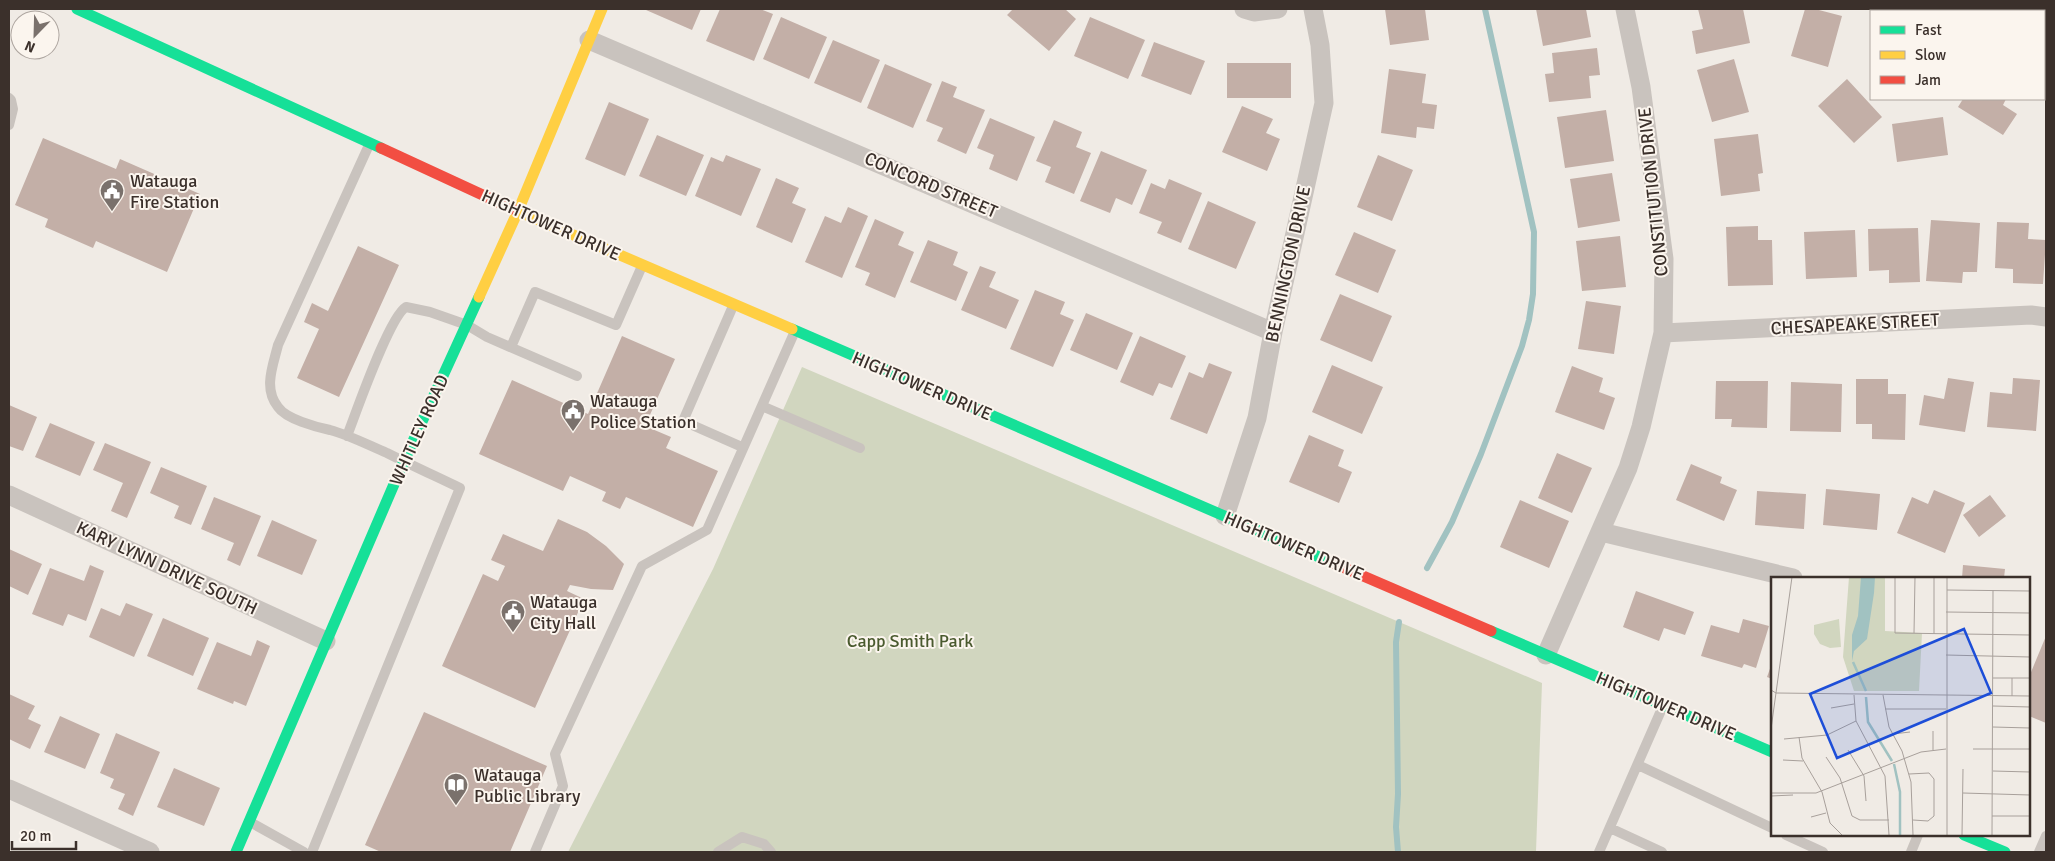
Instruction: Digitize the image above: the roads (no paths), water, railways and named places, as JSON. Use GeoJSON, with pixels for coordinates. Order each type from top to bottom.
{"type":"FeatureCollection","features":[{"type":"Feature","properties":{"kind":"main road","name":"HIGHTOWER DRIVE"},"geometry":{"type":"LineString","coordinates":[[77,9],[518,211],[1771,752]]}},
{"type":"Feature","properties":{"kind":"main road","name":"WHITLEY ROAD"},"geometry":{"type":"LineString","coordinates":[[236,852],[404,461],[518,211],[602,9]]}},
{"type":"Feature","properties":{"kind":"main road"},"geometry":{"type":"LineString","coordinates":[[1966,836],[2004,852]]}},
{"type":"Feature","properties":{"kind":"street"},"geometry":{"type":"LineString","coordinates":[[1244,9],[1254,12],[1278,9]]}},
{"type":"Feature","properties":{"kind":"street","name":"BENNINGTON DRIVE"},"geometry":{"type":"LineString","coordinates":[[1225,516],[1257,418],[1273,332],[1324,103],[1320,45],[1313,9]]}},
{"type":"Feature","properties":{"kind":"street","name":"CONSTITUTION DRIVE"},"geometry":{"type":"LineString","coordinates":[[1546,655],[1634,452],[1663,333],[1664,259],[1641,86],[1625,9]]}},
{"type":"Feature","properties":{"kind":"street","name":"CONCORD STREET"},"geometry":{"type":"LineString","coordinates":[[589,40],[1273,332]]}},
{"type":"Feature","properties":{"kind":"street","name":"CHESAPEAKE STREET"},"geometry":{"type":"LineString","coordinates":[[1663,333],[2021,316],[2046,317]]}},
{"type":"Feature","properties":{"kind":"street","name":"KARY LYNN DRIVE SOUTH"},"geometry":{"type":"LineString","coordinates":[[9,495],[326,641]]}},
{"type":"Feature","properties":{"kind":"street"},"geometry":{"type":"LineString","coordinates":[[1600,532],[1789,577]]}},
{"type":"Feature","properties":{"kind":"street"},"geometry":{"type":"LineString","coordinates":[[9,789],[150,852]]}},
{"type":"Feature","properties":{"kind":"lane"},"geometry":{"type":"LineString","coordinates":[[103,21],[107,9]]}},
{"type":"Feature","properties":{"kind":"lane"},"geometry":{"type":"LineString","coordinates":[[9,98],[13,109],[9,125]]}},
{"type":"Feature","properties":{"kind":"lane"},"geometry":{"type":"LineString","coordinates":[[312,852],[460,488],[361,441],[332,431],[314,428],[278,409],[270,393],[269,378],[278,345],[370,144]]}},
{"type":"Feature","properties":{"kind":"lane"},"geometry":{"type":"LineString","coordinates":[[511,347],[536,292],[616,325],[642,265]]}},
{"type":"Feature","properties":{"kind":"lane"},"geometry":{"type":"LineString","coordinates":[[734,305],[683,421],[742,447]]}},
{"type":"Feature","properties":{"kind":"lane"},"geometry":{"type":"LineString","coordinates":[[347,436],[367,382],[400,310],[406,307],[467,325],[488,337],[578,376]]}},
{"type":"Feature","properties":{"kind":"lane"},"geometry":{"type":"LineString","coordinates":[[535,852],[564,786],[555,754],[642,566],[707,530],[742,447],[795,331]]}},
{"type":"Feature","properties":{"kind":"lane"},"geometry":{"type":"LineString","coordinates":[[762,406],[860,448]]}},
{"type":"Feature","properties":{"kind":"lane"},"geometry":{"type":"LineString","coordinates":[[1599,852],[1663,705]]}},
{"type":"Feature","properties":{"kind":"lane"},"geometry":{"type":"LineString","coordinates":[[1638,765],[1771,828]]}},
{"type":"Feature","properties":{"kind":"lane"},"geometry":{"type":"LineString","coordinates":[[249,822],[304,852]]}},
{"type":"Feature","properties":{"kind":"lane"},"geometry":{"type":"LineString","coordinates":[[1610,828],[1662,852]]}},
{"type":"Feature","properties":{"kind":"lane"},"geometry":{"type":"LineString","coordinates":[[1788,836],[1823,852]]}},
{"type":"Feature","properties":{"kind":"lane"},"geometry":{"type":"LineString","coordinates":[[1911,852],[1918,836]]}},
{"type":"Feature","properties":{"kind":"lane"},"geometry":{"type":"LineString","coordinates":[[2039,852],[2046,836]]}},
{"type":"Feature","properties":{"kind":"lane"},"geometry":{"type":"LineString","coordinates":[[718,852],[742,837],[764,844],[770,852]]}},
{"type":"Feature","properties":{"kind":"waterway"},"geometry":{"type":"LineString","coordinates":[[1427,568],[1452,522],[1481,454],[1522,346],[1533,294],[1534,232],[1485,9]]}},
{"type":"Feature","properties":{"kind":"waterway"},"geometry":{"type":"LineString","coordinates":[[1398,852],[1396,827],[1398,794],[1396,642],[1399,622]]}},
{"type":"Feature","properties":{"kind":"place","name":"Watauga Fire Station"},"geometry":{"type":"Point","coordinates":[112,212]}},
{"type":"Feature","properties":{"kind":"place","name":"Watauga Police Station"},"geometry":{"type":"Point","coordinates":[573,432]}},
{"type":"Feature","properties":{"kind":"place","name":"Watauga City Hall"},"geometry":{"type":"Point","coordinates":[513,633]}},
{"type":"Feature","properties":{"kind":"place","name":"Watauga Public Library"},"geometry":{"type":"Point","coordinates":[456,806]}},
{"type":"Feature","properties":{"kind":"park label","name":"Capp Smith Park"},"geometry":{"type":"Point","coordinates":[910,641]}}]}
